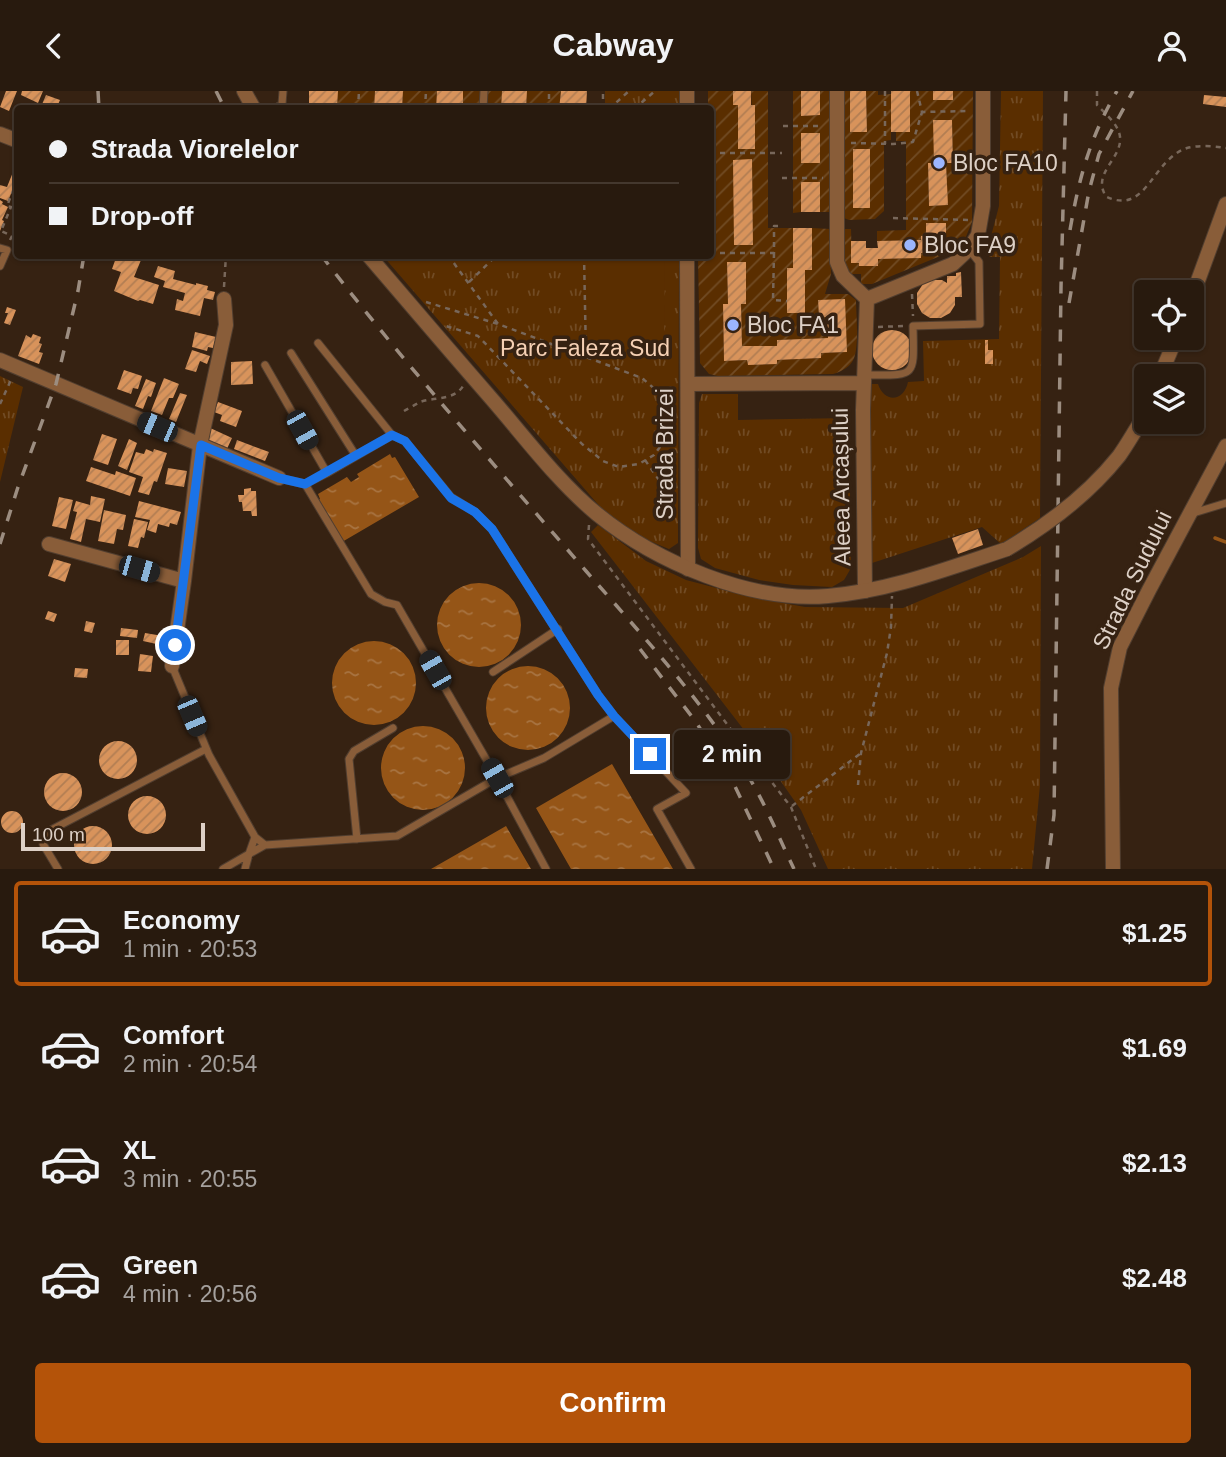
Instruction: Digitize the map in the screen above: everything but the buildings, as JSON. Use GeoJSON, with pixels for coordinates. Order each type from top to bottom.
{"type":"FeatureCollection","features":[{"type":"Feature","properties":{"kind":"street"},"geometry":{"type":"LineString","coordinates":[[837,91],[837,263],[843,276],[867,299],[953,264],[969,249],[978,235],[982,220],[983,91]]}},
{"type":"Feature","properties":{"kind":"street"},"geometry":{"type":"LineString","coordinates":[[1198,280],[1226,204]]}},
{"type":"Feature","properties":{"kind":"street"},"geometry":{"type":"LineString","coordinates":[[371,259],[557,475],[597,514],[637,543],[688,569],[738,586],[785,596],[826,597],[892,586],[1007,549],[1042,528],[1074,503],[1120,455],[1134,431]]}},
{"type":"Feature","properties":{"kind":"street","name":"Strada Brizei"},"geometry":{"type":"LineString","coordinates":[[687,259],[688,569]]}},
{"type":"Feature","properties":{"kind":"street"},"geometry":{"type":"LineString","coordinates":[[172,666],[201,445],[226,325],[224,299]]}},
{"type":"Feature","properties":{"kind":"street","name":"Aleea Arcașului"},"geometry":{"type":"LineString","coordinates":[[865,591],[864,379],[867,299]]}},
{"type":"Feature","properties":{"kind":"street"},"geometry":{"type":"LineString","coordinates":[[0,360],[279,478]]}},
{"type":"Feature","properties":{"kind":"street","name":"Aleea Arcașului"},"geometry":{"type":"LineString","coordinates":[[688,384],[864,379]]}},
{"type":"Feature","properties":{"kind":"street","name":"Strada Sudului"},"geometry":{"type":"LineString","coordinates":[[1113,869],[1111,688],[1120,647],[1226,446]]}},
{"type":"Feature","properties":{"kind":"street"},"geometry":{"type":"LineString","coordinates":[[49,544],[184,581]]}},
{"type":"Feature","properties":{"kind":"lane"},"geometry":{"type":"LineString","coordinates":[[0,266],[3,249]]}},
{"type":"Feature","properties":{"kind":"lane"},"geometry":{"type":"LineString","coordinates":[[864,379],[902,375],[911,370],[914,364],[913,326],[980,324],[979,262],[969,249]]}},
{"type":"Feature","properties":{"kind":"lane"},"geometry":{"type":"LineString","coordinates":[[318,343],[392,435],[405,441],[451,498],[475,512],[492,529],[598,695],[685,793],[657,809],[691,869]]}},
{"type":"Feature","properties":{"kind":"lane"},"geometry":{"type":"LineString","coordinates":[[291,353],[356,456]]}},
{"type":"Feature","properties":{"kind":"lane"},"geometry":{"type":"LineString","coordinates":[[265,365],[327,473]]}},
{"type":"Feature","properties":{"kind":"lane"},"geometry":{"type":"LineString","coordinates":[[279,478],[305,484],[392,435]]}},
{"type":"Feature","properties":{"kind":"lane"},"geometry":{"type":"LineString","coordinates":[[305,484],[371,594],[397,605],[546,869]]}},
{"type":"Feature","properties":{"kind":"lane"},"geometry":{"type":"LineString","coordinates":[[1189,514],[1226,503]]}},
{"type":"Feature","properties":{"kind":"lane"},"geometry":{"type":"LineString","coordinates":[[493,672],[558,629]]}},
{"type":"Feature","properties":{"kind":"lane"},"geometry":{"type":"LineString","coordinates":[[172,666],[206,749],[255,837],[265,845]]}},
{"type":"Feature","properties":{"kind":"lane"},"geometry":{"type":"LineString","coordinates":[[223,869],[265,845],[397,836],[497,778],[544,758],[614,716]]}},
{"type":"Feature","properties":{"kind":"lane"},"geometry":{"type":"LineString","coordinates":[[357,839],[349,759],[354,751],[393,729]]}},
{"type":"Feature","properties":{"kind":"lane"},"geometry":{"type":"LineString","coordinates":[[58,869],[43,844],[43,837],[49,831],[206,749]]}},
{"type":"Feature","properties":{"kind":"lane"},"geometry":{"type":"LineString","coordinates":[[245,869],[255,837]]}},
{"type":"Feature","properties":{"kind":"path"},"geometry":{"type":"LineString","coordinates":[[614,105],[629,91]]}},
{"type":"Feature","properties":{"kind":"path"},"geometry":{"type":"LineString","coordinates":[[639,105],[655,91]]}},
{"type":"Feature","properties":{"kind":"path"},"geometry":{"type":"LineString","coordinates":[[885,91],[886,144]]}},
{"type":"Feature","properties":{"kind":"path"},"geometry":{"type":"LineString","coordinates":[[837,143],[913,142],[922,112],[916,91]]}},
{"type":"Feature","properties":{"kind":"path"},"geometry":{"type":"LineString","coordinates":[[1097,91],[1097,105],[1121,136],[1119,148],[1101,184],[1105,196],[1117,202],[1133,199],[1175,155],[1188,148],[1226,148]]}},
{"type":"Feature","properties":{"kind":"path"},"geometry":{"type":"LineString","coordinates":[[922,112],[983,111]]}},
{"type":"Feature","properties":{"kind":"path"},"geometry":{"type":"LineString","coordinates":[[783,126],[837,125]]}},
{"type":"Feature","properties":{"kind":"path"},"geometry":{"type":"LineString","coordinates":[[714,153],[782,153]]}},
{"type":"Feature","properties":{"kind":"path"},"geometry":{"type":"LineString","coordinates":[[782,178],[837,178]]}},
{"type":"Feature","properties":{"kind":"path"},"geometry":{"type":"LineString","coordinates":[[3,249],[12,236],[1,231],[11,207],[7,205],[14,188]]}},
{"type":"Feature","properties":{"kind":"path"},"geometry":{"type":"LineString","coordinates":[[893,218],[982,220]]}},
{"type":"Feature","properties":{"kind":"path"},"geometry":{"type":"LineString","coordinates":[[782,226],[774,226],[773,300],[787,301]]}},
{"type":"Feature","properties":{"kind":"path"},"geometry":{"type":"LineString","coordinates":[[714,253],[774,253]]}},
{"type":"Feature","properties":{"kind":"path"},"geometry":{"type":"LineString","coordinates":[[224,299],[226,259]]}},
{"type":"Feature","properties":{"kind":"path"},"geometry":{"type":"LineString","coordinates":[[451,259],[498,324]]}},
{"type":"Feature","properties":{"kind":"path"},"geometry":{"type":"LineString","coordinates":[[468,283],[493,259]]}},
{"type":"Feature","properties":{"kind":"path"},"geometry":{"type":"LineString","coordinates":[[584,259],[586,356]]}},
{"type":"Feature","properties":{"kind":"path"},"geometry":{"type":"LineString","coordinates":[[866,328],[913,326],[912,281]]}},
{"type":"Feature","properties":{"kind":"path"},"geometry":{"type":"LineString","coordinates":[[426,302],[498,324],[642,378],[657,391],[667,405],[669,425],[665,440],[654,456],[639,464],[619,467],[603,461],[582,444],[478,336],[445,326]]}},
{"type":"Feature","properties":{"kind":"path"},"geometry":{"type":"LineString","coordinates":[[0,404],[16,367]]}},
{"type":"Feature","properties":{"kind":"path"},"geometry":{"type":"LineString","coordinates":[[404,411],[421,402],[455,394],[462,389],[465,369]]}},
{"type":"Feature","properties":{"kind":"path"},"geometry":{"type":"LineString","coordinates":[[657,391],[688,384]]}},
{"type":"Feature","properties":{"kind":"path"},"geometry":{"type":"LineString","coordinates":[[645,460],[688,522]]}},
{"type":"Feature","properties":{"kind":"path"},"geometry":{"type":"LineString","coordinates":[[597,514],[588,526],[588,539],[792,807],[816,869]]}},
{"type":"Feature","properties":{"kind":"path"},"geometry":{"type":"LineString","coordinates":[[858,785],[861,753],[887,653],[891,628],[892,586]]}},
{"type":"Feature","properties":{"kind":"path"},"geometry":{"type":"LineString","coordinates":[[792,807],[861,753]]}},
{"type":"Feature","properties":{"kind":"green space"},"geometry":{"type":"Polygon","coordinates":[[[338,91],[375,91],[374,105],[337,105],[338,91]]]}},
{"type":"Feature","properties":{"kind":"green space"},"geometry":{"type":"Polygon","coordinates":[[[403,91],[437,91],[436,105],[402,105],[403,91]]]}},
{"type":"Feature","properties":{"kind":"green space"},"geometry":{"type":"Polygon","coordinates":[[[463,91],[502,91],[501,105],[463,105],[463,91]]]}},
{"type":"Feature","properties":{"kind":"green space"},"geometry":{"type":"Polygon","coordinates":[[[527,91],[561,91],[559,105],[526,105],[527,91]]]}},
{"type":"Feature","properties":{"kind":"green space"},"geometry":{"type":"Polygon","coordinates":[[[605,91],[679,91],[679,105],[605,105],[605,91]]]}},
{"type":"Feature","properties":{"kind":"green space"},"geometry":{"type":"Polygon","coordinates":[[[708,91],[733,91],[733,105],[738,105],[738,149],[754,149],[751,91],[768,91],[768,228],[793,228],[793,268],[787,268],[805,313],[805,270],[812,270],[812,228],[830,229],[831,274],[825,294],[848,294],[856,300],[856,350],[852,362],[833,374],[718,376],[709,374],[700,363],[698,259],[714,259],[714,105],[708,105],[708,91]],[[734,160],[734,245],[753,245],[752,160],[734,160]],[[727,262],[728,304],[723,304],[724,361],[747,360],[748,365],[777,364],[777,360],[821,358],[821,353],[847,352],[818,300],[819,317],[827,317],[828,338],[777,340],[777,346],[742,346],[741,304],[746,304],[745,262],[727,262]]]}},
{"type":"Feature","properties":{"kind":"green space"},"geometry":{"type":"Polygon","coordinates":[[[793,91],[801,91],[802,116],[819,115],[820,91],[832,91],[831,212],[820,212],[820,182],[801,183],[801,212],[793,213],[793,91]],[[802,133],[801,163],[819,163],[820,133],[802,133]]]}},
{"type":"Feature","properties":{"kind":"green space"},"geometry":{"type":"Polygon","coordinates":[[[843,91],[850,91],[851,132],[867,132],[866,91],[878,91],[878,95],[891,94],[891,140],[884,141],[884,211],[875,219],[844,218],[843,91]]]}},
{"type":"Feature","properties":{"kind":"green space"},"geometry":{"type":"Polygon","coordinates":[[[910,91],[933,91],[933,100],[953,100],[953,91],[973,91],[972,222],[965,239],[955,250],[872,284],[861,284],[861,274],[850,274],[845,262],[840,229],[851,229],[852,263],[920,258],[921,253],[943,252],[943,242],[946,241],[946,223],[926,224],[926,236],[921,236],[921,240],[877,241],[877,231],[906,230],[906,141],[896,141],[896,132],[910,91]],[[952,120],[934,163],[928,163],[929,206],[947,205],[946,163],[953,162],[952,120]]]}},
{"type":"Feature","properties":{"kind":"green space"},"geometry":{"type":"Polygon","coordinates":[[[1001,91],[1043,91],[1040,518],[1001,544],[982,527],[872,563],[869,384],[878,384],[885,395],[894,398],[906,389],[908,382],[924,381],[923,341],[999,339],[1000,257],[989,257],[989,244],[999,206],[1001,91]]]}},
{"type":"Feature","properties":{"kind":"green space","name":"Parc Faleza Sud"},"geometry":{"type":"Polygon","coordinates":[[[386,259],[679,259],[678,543],[669,549],[640,537],[602,509],[386,259]]]}},
{"type":"Feature","properties":{"kind":"green space"},"geometry":{"type":"Polygon","coordinates":[[[587,259],[665,259],[664,349],[588,344],[587,259]]]}},
{"type":"Feature","properties":{"kind":"green space"},"geometry":{"type":"Polygon","coordinates":[[[0,376],[23,387],[0,482],[0,376]]]}},
{"type":"Feature","properties":{"kind":"green space"},"geometry":{"type":"Polygon","coordinates":[[[702,394],[738,394],[738,420],[849,418],[851,568],[844,580],[832,587],[793,585],[759,580],[715,568],[701,559],[698,548],[699,403],[702,394]]]}},
{"type":"Feature","properties":{"kind":"green space"},"geometry":{"type":"Polygon","coordinates":[[[598,525],[646,561],[686,580],[751,597],[805,607],[903,608],[1023,557],[1041,546],[1040,785],[1032,869],[828,869],[801,810],[751,739],[591,532],[598,525]]]}},
{"type":"Feature","properties":{"kind":"water"},"geometry":{"type":"Polygon","coordinates":[[[390,454],[392,458],[395,457],[419,497],[342,542],[317,501],[320,499],[318,494],[347,477],[351,482],[359,477],[357,474],[390,454]]]}},
{"type":"Feature","properties":{"kind":"water"},"geometry":{"type":"Polygon","coordinates":[[[479,583],[495,586],[509,595],[518,609],[521,625],[518,641],[509,655],[495,664],[479,667],[463,664],[449,655],[440,641],[437,625],[440,609],[449,595],[463,586],[479,583]]]}},
{"type":"Feature","properties":{"kind":"water"},"geometry":{"type":"Polygon","coordinates":[[[374,641],[390,644],[404,653],[413,667],[416,683],[413,699],[404,713],[390,722],[374,725],[358,722],[344,713],[335,699],[332,683],[335,667],[344,653],[358,644],[374,641]]]}},
{"type":"Feature","properties":{"kind":"water"},"geometry":{"type":"Polygon","coordinates":[[[528,666],[544,669],[558,678],[567,692],[570,708],[567,724],[558,738],[544,747],[528,750],[512,747],[498,738],[489,724],[486,708],[489,692],[498,678],[512,669],[528,666]]]}},
{"type":"Feature","properties":{"kind":"water"},"geometry":{"type":"Polygon","coordinates":[[[423,726],[439,729],[453,738],[462,752],[465,768],[462,784],[453,798],[439,807],[423,810],[407,807],[393,798],[384,784],[381,768],[384,752],[393,738],[407,729],[423,726]]]}},
{"type":"Feature","properties":{"kind":"water"},"geometry":{"type":"Polygon","coordinates":[[[612,764],[673,869],[571,869],[536,808],[612,764]]]}},
{"type":"Feature","properties":{"kind":"water"},"geometry":{"type":"Polygon","coordinates":[[[506,826],[531,869],[431,869],[506,826]]]}},
{"type":"Feature","properties":{"kind":"waterway"},"geometry":{"type":"LineString","coordinates":[[1215,538],[1226,542]]}},
{"type":"Feature","properties":{"kind":"railway"},"geometry":{"type":"LineString","coordinates":[[98,91],[99,105]]}},
{"type":"Feature","properties":{"kind":"railway"},"geometry":{"type":"LineString","coordinates":[[216,91],[223,105]]}},
{"type":"Feature","properties":{"kind":"railway"},"geometry":{"type":"LineString","coordinates":[[1047,869],[1054,815],[1066,91]]}},
{"type":"Feature","properties":{"kind":"railway"},"geometry":{"type":"LineString","coordinates":[[1070,230],[1087,158],[1117,91]]}},
{"type":"Feature","properties":{"kind":"railway"},"geometry":{"type":"LineString","coordinates":[[1069,303],[1089,191],[1099,154],[1133,91]]}},
{"type":"Feature","properties":{"kind":"railway"},"geometry":{"type":"LineString","coordinates":[[0,544],[56,384],[83,259]]}},
{"type":"Feature","properties":{"kind":"railway"},"geometry":{"type":"LineString","coordinates":[[324,259],[451,415],[692,695],[754,785],[794,869]]}},
{"type":"Feature","properties":{"kind":"railway"},"geometry":{"type":"LineString","coordinates":[[640,649],[696,722],[732,780],[774,869]]}},
{"type":"Feature","properties":{"kind":"place","name":"Bloc FA10"},"geometry":{"type":"Point","coordinates":[939,163]}},
{"type":"Feature","properties":{"kind":"place","name":"Bloc FA9"},"geometry":{"type":"Point","coordinates":[910,245]}},
{"type":"Feature","properties":{"kind":"place","name":"Bloc FA1"},"geometry":{"type":"Point","coordinates":[733,325]}},
{"type":"Feature","properties":{"kind":"route"},"geometry":{"type":"LineString","coordinates":[[175,645],[201,445],[279,478],[305,484],[392,435],[405,441],[451,498],[475,512],[492,529],[598,695],[650,754]]}}]}
